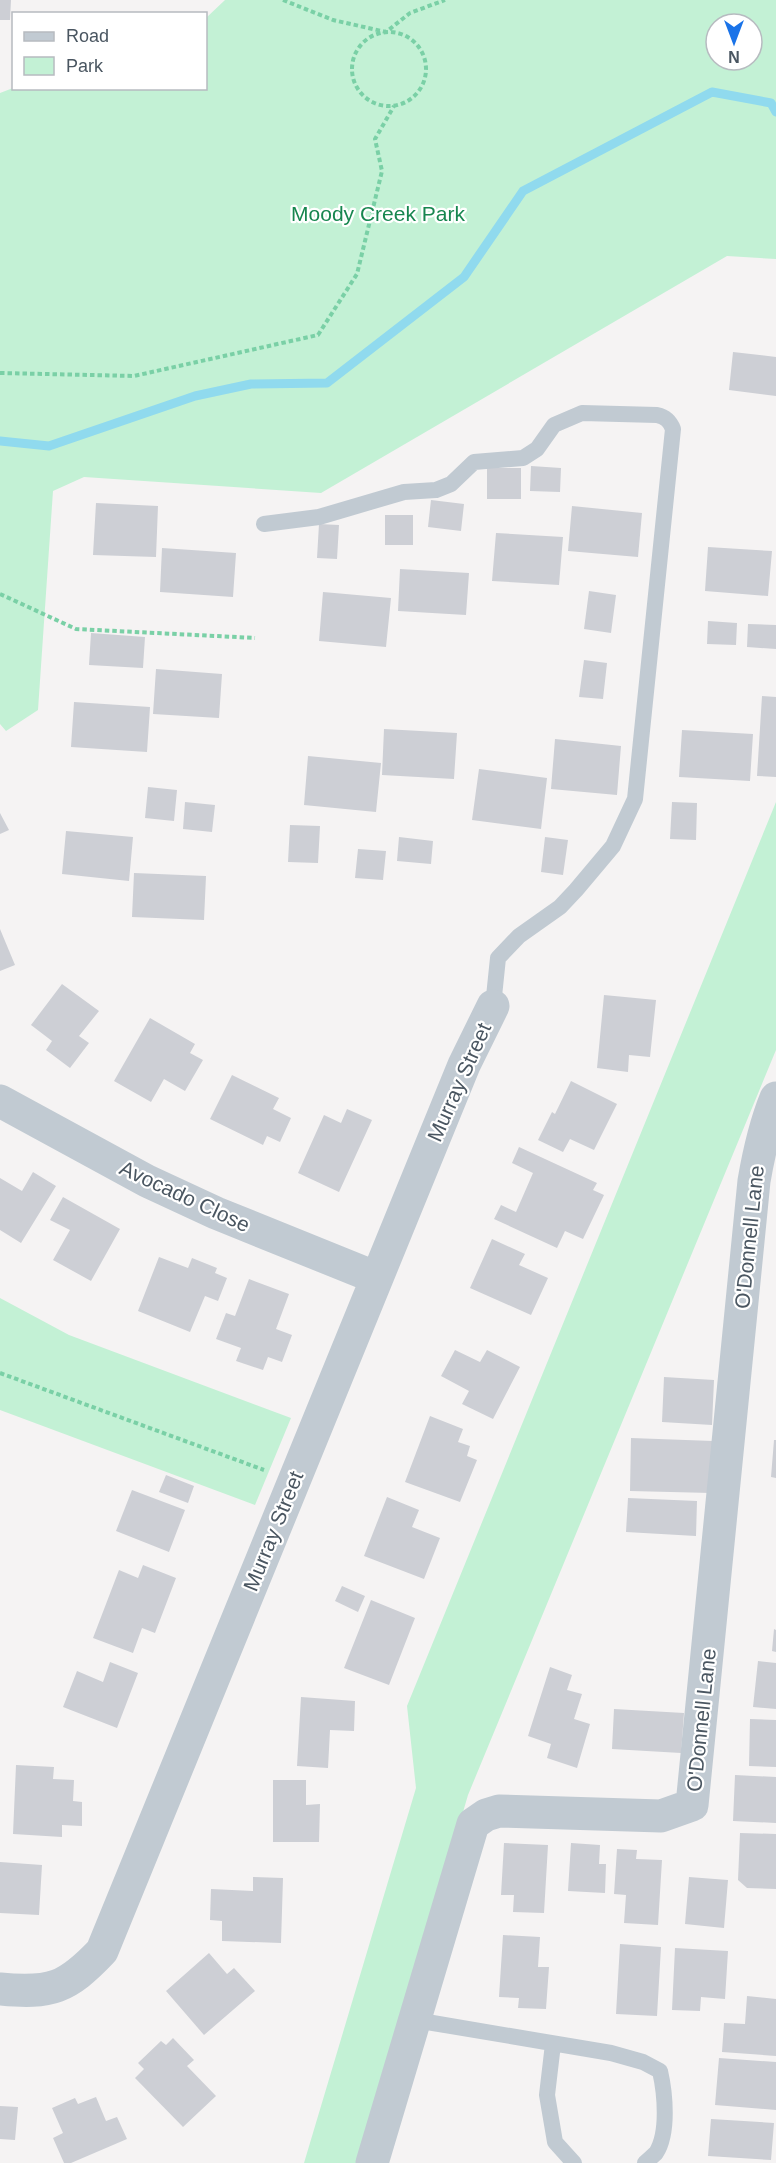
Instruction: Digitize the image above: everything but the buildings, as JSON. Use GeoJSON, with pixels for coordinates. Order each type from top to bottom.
{"type":"FeatureCollection","features":[{"type":"Feature","properties":{"kind":"street","name":"Murray Street"},"geometry":{"type":"LineString","coordinates":[[0,1989],[26,1992],[60,1987],[82,1972],[102,1951],[464,1065],[493,1006]]}},
{"type":"Feature","properties":{"kind":"street","name":"O'Donnell Lane"},"geometry":{"type":"LineString","coordinates":[[372,2163],[473,1824],[486,1815],[499,1811],[661,1816],[692,1805],[754,1180],[764,1131],[776,1098]]}},
{"type":"Feature","properties":{"kind":"street","name":"Avocado Close"},"geometry":{"type":"LineString","coordinates":[[0,1101],[186,1199],[260,1232],[377,1278]]}},
{"type":"Feature","properties":{"kind":"lane"},"geometry":{"type":"LineString","coordinates":[[264,525],[319,517],[404,492],[436,490],[451,484],[474,462],[523,458],[537,449],[554,425],[582,413],[657,415],[671,423],[673,429],[635,798],[614,846],[561,907],[519,936],[498,958],[493,1006]]}},
{"type":"Feature","properties":{"kind":"lane"},"geometry":{"type":"LineString","coordinates":[[415,2020],[622,2056],[643,2062],[660,2071],[664,2092],[664,2123],[656,2152],[645,2163]]}},
{"type":"Feature","properties":{"kind":"lane"},"geometry":{"type":"LineString","coordinates":[[552,2044],[547,2095],[555,2142],[573,2163]]}},
{"type":"Feature","properties":{"kind":"path"},"geometry":{"type":"LineString","coordinates":[[283,0],[333,20],[386,32],[399,33],[411,38],[420,47],[425,59],[427,71],[424,84],[406,102],[394,106],[371,102],[355,84],[352,73],[357,50],[375,34],[386,32],[410,13],[445,0]]}},
{"type":"Feature","properties":{"kind":"path"},"geometry":{"type":"LineString","coordinates":[[0,374],[134,375],[318,334],[357,274],[382,171],[375,139],[394,106]]}},
{"type":"Feature","properties":{"kind":"path"},"geometry":{"type":"LineString","coordinates":[[0,594],[76,629],[255,638]]}},
{"type":"Feature","properties":{"kind":"path"},"geometry":{"type":"LineString","coordinates":[[0,1373],[294,1482]]}},
{"type":"Feature","properties":{"kind":"green space","name":"Moody Creek Park"},"geometry":{"type":"Polygon","coordinates":[[[225,0],[776,0],[776,259],[727,256],[321,493],[84,477],[53,491],[38,710],[6,731],[0,724],[0,93],[12,88],[207,90],[207,17],[225,0]]]}},
{"type":"Feature","properties":{"kind":"green space"},"geometry":{"type":"Polygon","coordinates":[[[776,802],[776,1050],[468,1795],[360,2163],[304,2163],[416,1788],[407,1706],[776,802]]]}},
{"type":"Feature","properties":{"kind":"green space"},"geometry":{"type":"Polygon","coordinates":[[[0,1298],[69,1335],[291,1418],[255,1505],[0,1410],[0,1298]]]}},
{"type":"Feature","properties":{"kind":"waterway"},"geometry":{"type":"LineString","coordinates":[[0,441],[49,446],[195,396],[251,384],[327,383],[464,277],[523,191],[712,92],[771,103],[776,112]]}}]}
